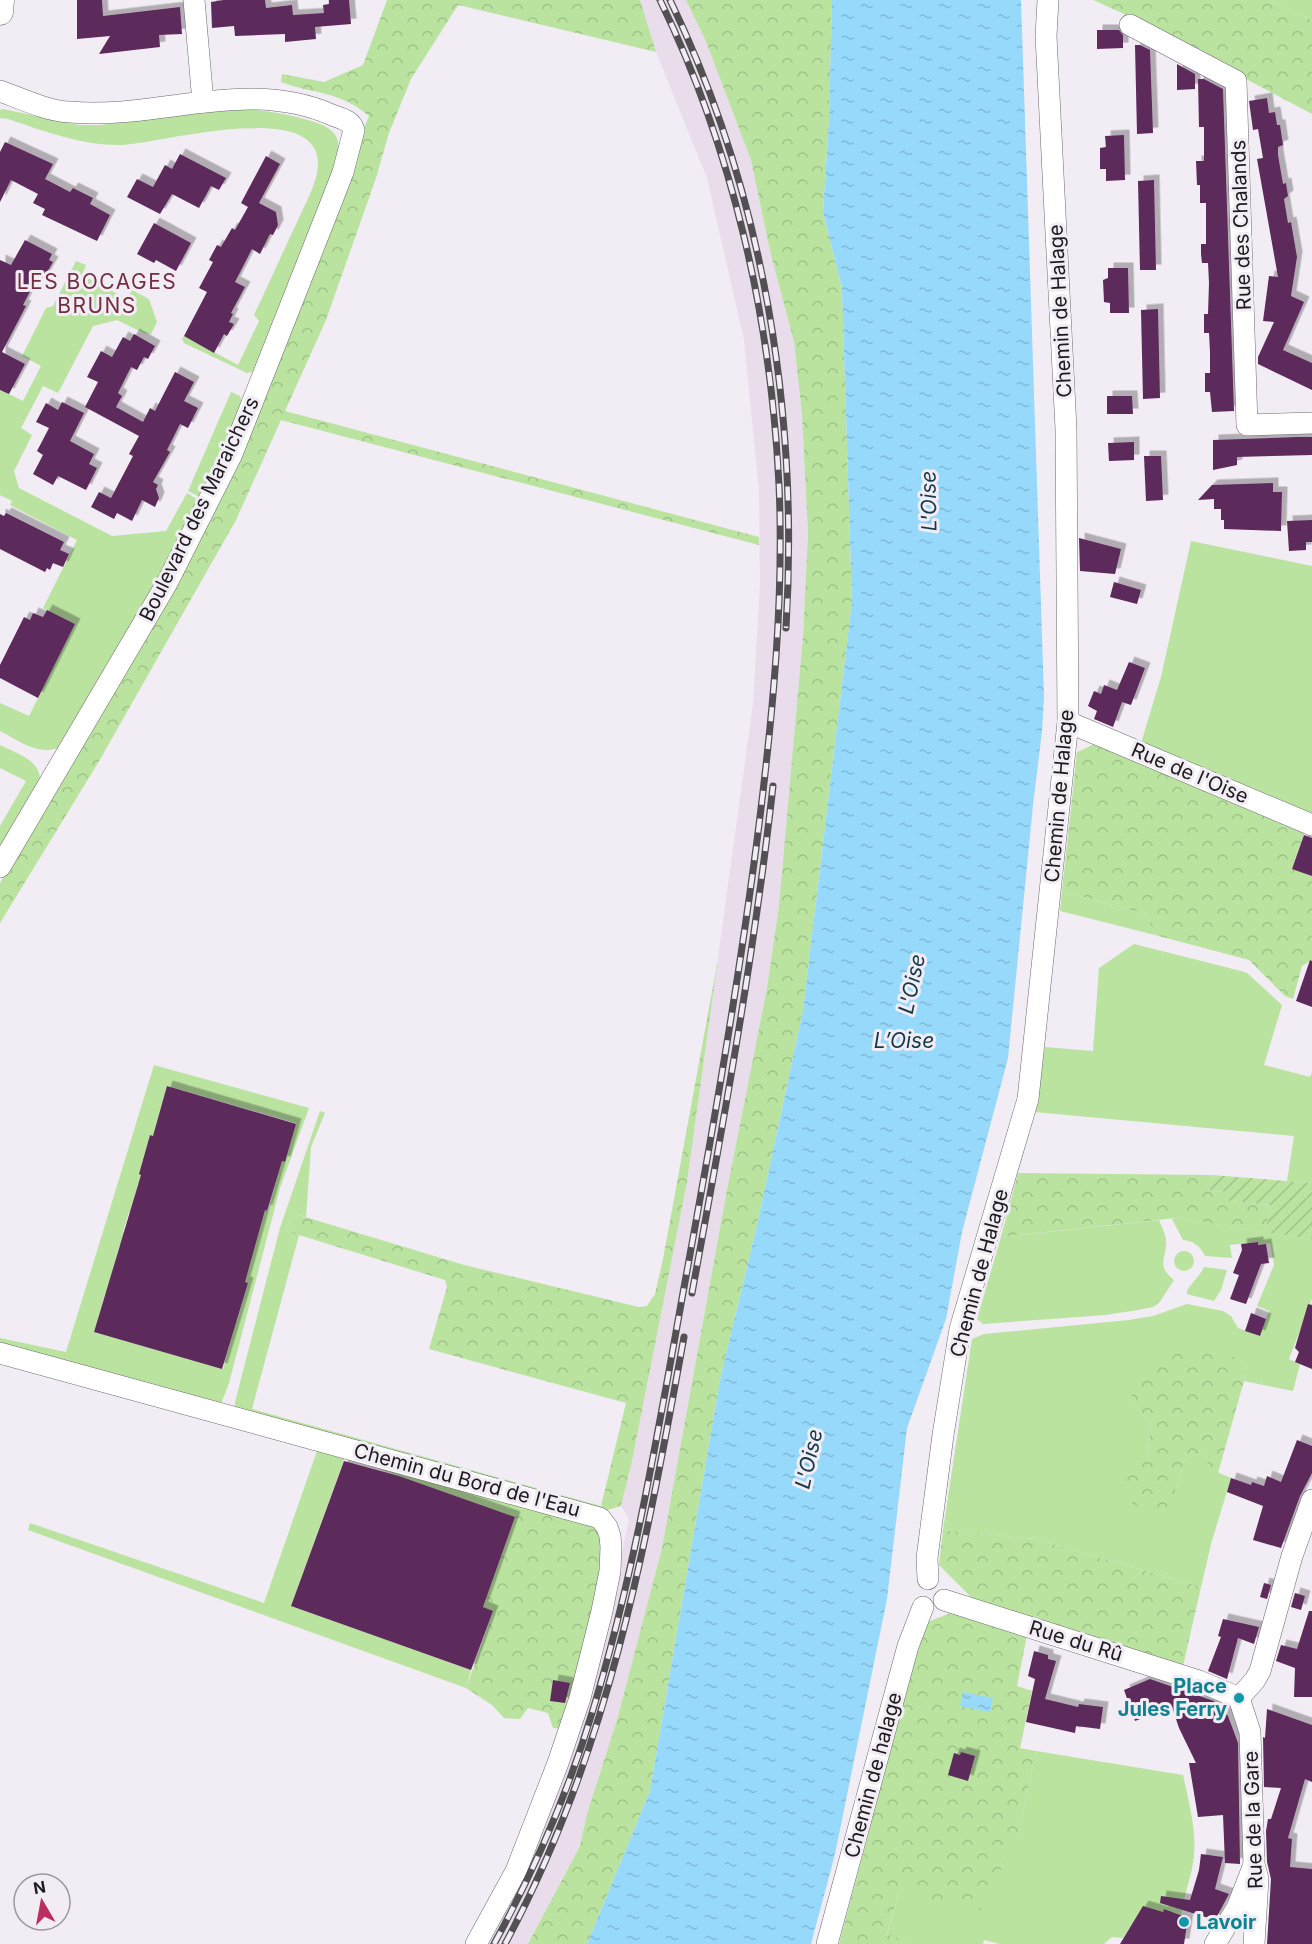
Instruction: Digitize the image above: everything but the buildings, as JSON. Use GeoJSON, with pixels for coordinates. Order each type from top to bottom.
{"type":"FeatureCollection","features":[{"type":"Feature","properties":{"kind":"street"},"geometry":{"type":"LineString","coordinates":[[0,12],[1,0]]}},
{"type":"Feature","properties":{"kind":"street"},"geometry":{"type":"LineString","coordinates":[[0,91],[68,112],[115,112],[203,102],[194,0]]}},
{"type":"Feature","properties":{"kind":"street","name":"Chemin de Halage"},"geometry":{"type":"LineString","coordinates":[[928,1579],[927,1558],[942,1435],[960,1329],[1028,1099],[1068,722],[1066,429],[1047,47],[1047,0]]}},
{"type":"Feature","properties":{"kind":"street","name":"Rue des Chalands"},"geometry":{"type":"LineString","coordinates":[[1130,25],[1236,81],[1247,424],[1312,423]]}},
{"type":"Feature","properties":{"kind":"street","name":"Boulevard des Maraichers"},"geometry":{"type":"LineString","coordinates":[[0,867],[167,583],[232,454],[343,172],[354,130],[348,122],[321,110],[290,101],[259,97],[203,102]]}},
{"type":"Feature","properties":{"kind":"street","name":"Rue de l'Oise"},"geometry":{"type":"LineString","coordinates":[[1068,722],[1312,825]]}},
{"type":"Feature","properties":{"kind":"street","name":"Chemin du Bord de l'Eau"},"geometry":{"type":"LineString","coordinates":[[0,1353],[600,1518],[610,1536],[610,1571],[580,1698],[558,1763],[516,1871],[476,1944]]}},
{"type":"Feature","properties":{"kind":"street"},"geometry":{"type":"LineString","coordinates":[[1239,1698],[1260,1671],[1292,1556],[1312,1500]]}},
{"type":"Feature","properties":{"kind":"street"},"geometry":{"type":"LineString","coordinates":[[928,1579],[941,1583],[946,1591],[944,1600],[938,1608],[928,1609],[916,1599],[916,1589],[922,1581],[928,1579]]}},
{"type":"Feature","properties":{"kind":"street","name":"Rue du Rû"},"geometry":{"type":"LineString","coordinates":[[944,1600],[1177,1673],[1239,1698]]}},
{"type":"Feature","properties":{"kind":"street","name":"Chemin de halage"},"geometry":{"type":"LineString","coordinates":[[828,1944],[908,1646],[923,1607]]}},
{"type":"Feature","properties":{"kind":"street","name":"Rue de la Gare"},"geometry":{"type":"LineString","coordinates":[[1239,1698],[1250,1732],[1254,1864],[1258,1879],[1254,1944]]}},
{"type":"Feature","properties":{"kind":"street"},"geometry":{"type":"LineString","coordinates":[[1215,1944],[1237,1908],[1254,1864]]}},
{"type":"Feature","properties":{"kind":"shaded area"},"geometry":{"type":"Polygon","coordinates":[[[640,0],[686,0],[705,39],[751,160],[770,251],[794,342],[802,414],[808,534],[803,637],[790,788],[779,906],[767,988],[726,1195],[662,1548],[617,1720],[587,1814],[580,1846],[528,1944],[470,1944],[507,1871],[616,1579],[629,1519],[621,1506],[687,1182],[753,704],[760,584],[759,490],[744,340],[707,178],[656,52],[640,0]]]}},
{"type":"Feature","properties":{"kind":"green space"},"geometry":{"type":"Polygon","coordinates":[[[387,0],[640,0],[656,52],[458,5],[411,79],[389,133],[376,178],[326,320],[285,411],[759,537],[759,545],[281,420],[236,520],[98,763],[0,923],[0,883],[174,589],[369,116],[337,97],[281,82],[282,74],[324,82],[363,65],[387,0]]]}},
{"type":"Feature","properties":{"kind":"green space"},"geometry":{"type":"Polygon","coordinates":[[[686,0],[832,0],[829,121],[823,212],[842,288],[852,602],[803,1011],[758,1221],[720,1380],[650,1791],[587,1944],[528,1944],[580,1846],[587,1814],[617,1720],[662,1548],[726,1195],[767,988],[779,906],[803,637],[808,534],[802,414],[794,342],[770,251],[751,160],[705,39],[686,0]]]}},
{"type":"Feature","properties":{"kind":"green space"},"geometry":{"type":"Polygon","coordinates":[[[1093,0],[1269,0],[1312,20],[1312,114],[1122,13],[1093,0]]]}},
{"type":"Feature","properties":{"kind":"green space"},"geometry":{"type":"Polygon","coordinates":[[[1269,0],[1312,0],[1312,20],[1269,0]]]}},
{"type":"Feature","properties":{"kind":"green space"},"geometry":{"type":"Polygon","coordinates":[[[231,108],[269,112],[314,122],[333,132],[338,147],[336,163],[256,371],[247,373],[184,343],[182,339],[184,336],[238,365],[259,321],[254,315],[314,185],[318,164],[311,144],[292,132],[265,128],[232,129],[119,145],[91,143],[62,137],[0,118],[0,110],[3,109],[79,125],[101,125],[231,108]]]}},
{"type":"Feature","properties":{"kind":"green space"},"geometry":{"type":"Polygon","coordinates":[[[76,261],[86,265],[82,275],[127,299],[132,290],[149,299],[157,322],[151,334],[146,334],[117,320],[93,326],[58,393],[43,386],[21,428],[32,435],[14,471],[19,488],[112,536],[166,531],[187,493],[200,501],[155,587],[60,747],[44,750],[29,746],[0,731],[0,703],[29,716],[75,624],[43,608],[77,540],[10,505],[12,501],[0,495],[0,392],[1,390],[23,401],[41,366],[22,356],[46,308],[53,306],[76,261]]]}},
{"type":"Feature","properties":{"kind":"green space"},"geometry":{"type":"Polygon","coordinates":[[[231,392],[240,396],[243,406],[202,498],[188,491],[231,392]]]}},
{"type":"Feature","properties":{"kind":"green space"},"geometry":{"type":"Polygon","coordinates":[[[1191,541],[1312,566],[1312,814],[1141,743],[1161,677],[1191,541]]]}},
{"type":"Feature","properties":{"kind":"green space"},"geometry":{"type":"Polygon","coordinates":[[[1097,743],[1306,829],[1292,868],[1312,876],[1312,960],[1302,966],[1293,999],[1285,996],[1249,960],[1155,935],[1146,914],[1062,891],[1077,752],[1097,743]]]}},
{"type":"Feature","properties":{"kind":"green space"},"geometry":{"type":"Polygon","coordinates":[[[0,745],[31,762],[39,772],[40,779],[0,849],[0,826],[26,781],[0,768],[0,745]]]}},
{"type":"Feature","properties":{"kind":"green space"},"geometry":{"type":"Polygon","coordinates":[[[1062,891],[1146,914],[1155,935],[1060,911],[1062,891]]]}},
{"type":"Feature","properties":{"kind":"green space"},"geometry":{"type":"Polygon","coordinates":[[[1134,944],[1247,973],[1282,1005],[1264,1065],[1310,1077],[1312,1072],[1312,1183],[1287,1181],[1294,1136],[1035,1112],[1045,1047],[1093,1051],[1099,968],[1134,944]]]}},
{"type":"Feature","properties":{"kind":"green space"},"geometry":{"type":"Polygon","coordinates":[[[718,959],[687,1182],[632,1461],[621,1506],[601,1506],[626,1403],[429,1349],[447,1287],[445,1280],[286,1231],[292,1213],[464,1265],[639,1307],[647,1306],[655,1294],[663,1259],[718,959]]]}},
{"type":"Feature","properties":{"kind":"green space"},"geometry":{"type":"Polygon","coordinates":[[[154,1065],[309,1108],[280,1188],[229,1383],[221,1404],[0,1346],[0,1338],[66,1352],[154,1065]],[[168,1086],[157,1125],[285,1162],[296,1123],[168,1086]],[[150,1135],[139,1174],[268,1211],[278,1173],[150,1135]],[[138,1184],[133,1203],[262,1220],[138,1184]],[[129,1212],[123,1232],[249,1268],[254,1248],[129,1212]],[[119,1246],[109,1284],[237,1321],[248,1283],[119,1246]],[[105,1294],[94,1332],[223,1369],[233,1331],[105,1294]]]}},
{"type":"Feature","properties":{"kind":"green space"},"geometry":{"type":"Polygon","coordinates":[[[320,1111],[325,1113],[311,1147],[306,1217],[292,1213],[286,1231],[299,1235],[252,1409],[601,1506],[621,1506],[601,1512],[235,1409],[280,1228],[320,1111]]]}},
{"type":"Feature","properties":{"kind":"green space"},"geometry":{"type":"Polygon","coordinates":[[[1018,1173],[1212,1175],[1210,1191],[1229,1192],[1229,1201],[1271,1205],[1265,1232],[1176,1218],[1001,1237],[1018,1173]]]}},
{"type":"Feature","properties":{"kind":"green space"},"geometry":{"type":"Polygon","coordinates":[[[1212,1175],[1312,1183],[1312,1239],[1265,1232],[1271,1205],[1229,1201],[1229,1192],[1210,1191],[1212,1175]]]}},
{"type":"Feature","properties":{"kind":"green space"},"geometry":{"type":"Polygon","coordinates":[[[1172,1219],[1312,1239],[1312,1299],[1289,1359],[1300,1364],[1293,1391],[1244,1381],[1246,1363],[1132,1402],[1151,1424],[1147,1460],[1175,1492],[1184,1461],[1196,1454],[1207,1457],[1209,1466],[1231,1478],[1201,1587],[1035,1539],[943,1530],[972,1339],[984,1334],[1129,1320],[1153,1316],[1187,1304],[1223,1311],[1231,1316],[1238,1328],[1259,1336],[1269,1311],[1257,1306],[1274,1265],[1270,1243],[1230,1245],[1232,1258],[1205,1256],[1196,1245],[1183,1240],[1172,1219]]]}},
{"type":"Feature","properties":{"kind":"green space"},"geometry":{"type":"Polygon","coordinates":[[[1159,1220],[1166,1241],[1163,1264],[1165,1271],[1174,1280],[1159,1303],[1153,1307],[1105,1315],[983,1324],[977,1319],[1001,1237],[1159,1220]]]}},
{"type":"Feature","properties":{"kind":"green space"},"geometry":{"type":"Polygon","coordinates":[[[1184,1251],[1191,1254],[1194,1261],[1191,1268],[1184,1271],[1177,1268],[1174,1261],[1177,1254],[1184,1251]]]}},
{"type":"Feature","properties":{"kind":"green space"},"geometry":{"type":"Polygon","coordinates":[[[1204,1267],[1227,1270],[1221,1290],[1214,1301],[1187,1294],[1204,1267]]]}},
{"type":"Feature","properties":{"kind":"green space"},"geometry":{"type":"Polygon","coordinates":[[[1213,1347],[1246,1363],[1244,1381],[1218,1473],[1209,1466],[1206,1457],[1196,1454],[1184,1461],[1175,1492],[1161,1518],[1133,1504],[1116,1481],[1147,1460],[1151,1424],[1132,1402],[1132,1391],[1164,1359],[1176,1353],[1213,1347]]]}},
{"type":"Feature","properties":{"kind":"green space"},"geometry":{"type":"Polygon","coordinates":[[[318,1448],[529,1501],[515,1517],[345,1457],[291,1606],[471,1670],[466,1688],[28,1530],[30,1523],[264,1603],[318,1448]]]}},
{"type":"Feature","properties":{"kind":"green space"},"geometry":{"type":"Polygon","coordinates":[[[529,1501],[593,1523],[604,1535],[608,1560],[564,1729],[553,1728],[548,1713],[528,1708],[520,1719],[504,1718],[492,1705],[466,1688],[493,1612],[483,1607],[515,1517],[529,1501]]]}},
{"type":"Feature","properties":{"kind":"green space"},"geometry":{"type":"Polygon","coordinates":[[[943,1530],[1035,1539],[1201,1587],[1183,1666],[978,1604],[939,1565],[943,1530]]]}},
{"type":"Feature","properties":{"kind":"green space"},"geometry":{"type":"Polygon","coordinates":[[[951,1613],[1027,1635],[1017,1686],[1032,1691],[1020,1748],[1036,1751],[1018,1836],[980,1910],[899,1892],[887,1934],[912,1944],[839,1944],[907,1688],[927,1622],[951,1613]]]}},
{"type":"Feature","properties":{"kind":"green space"},"geometry":{"type":"Polygon","coordinates":[[[1036,1751],[1183,1775],[1192,1819],[1194,1852],[1181,1917],[1168,1914],[1169,1911],[1164,1909],[1163,1912],[1143,1907],[1123,1938],[1112,1937],[1104,1944],[999,1944],[984,1940],[983,1944],[912,1944],[887,1935],[899,1892],[1018,1836],[1036,1751]]]}},
{"type":"Feature","properties":{"kind":"water","name":"L’Oise"},"geometry":{"type":"Polygon","coordinates":[[[832,0],[1021,0],[1044,697],[1008,1058],[962,1232],[946,1319],[907,1428],[887,1599],[835,1854],[811,1944],[587,1944],[650,1791],[720,1380],[758,1221],[803,1011],[852,602],[842,288],[823,212],[829,121],[832,0]]]}},
{"type":"Feature","properties":{"kind":"water"},"geometry":{"type":"Polygon","coordinates":[[[963,1692],[993,1698],[990,1712],[960,1706],[963,1692]]]}},
{"type":"Feature","properties":{"kind":"railway"},"geometry":{"type":"LineString","coordinates":[[494,1944],[536,1860],[572,1773],[608,1659],[622,1604],[667,1382],[726,1049],[752,881],[773,698],[779,612],[779,485],[775,422],[757,298],[728,175],[686,57],[660,0]]}},
{"type":"Feature","properties":{"kind":"railway"},"geometry":{"type":"LineString","coordinates":[[670,0],[703,74],[730,150],[751,228],[768,306],[780,386],[787,467],[789,547],[786,628]]}},
{"type":"Feature","properties":{"kind":"railway"},"geometry":{"type":"LineString","coordinates":[[692,1293],[747,977],[773,786]]}},
{"type":"Feature","properties":{"kind":"railway"},"geometry":{"type":"LineString","coordinates":[[505,1944],[541,1871],[571,1798],[597,1723],[638,1572],[684,1337]]}},
{"type":"Feature","properties":{"kind":"place","name":"Place Jules Ferry"},"geometry":{"type":"Point","coordinates":[1239,1698]}},
{"type":"Feature","properties":{"kind":"place","name":"Lavoir"},"geometry":{"type":"Point","coordinates":[1184,1922]}},
{"type":"Feature","properties":{"kind":"district","name":"LES BOCAGES BRUNS"},"geometry":{"type":"Point","coordinates":[97,294]}},
{"type":"Feature","properties":{"kind":"water label","name":"L'Oise"},"geometry":{"type":"Point","coordinates":[929,501]}},
{"type":"Feature","properties":{"kind":"water label","name":"L'Oise"},"geometry":{"type":"Point","coordinates":[912,984]}},
{"type":"Feature","properties":{"kind":"water label","name":"L'Oise"},"geometry":{"type":"Point","coordinates":[809,1459]}}]}
